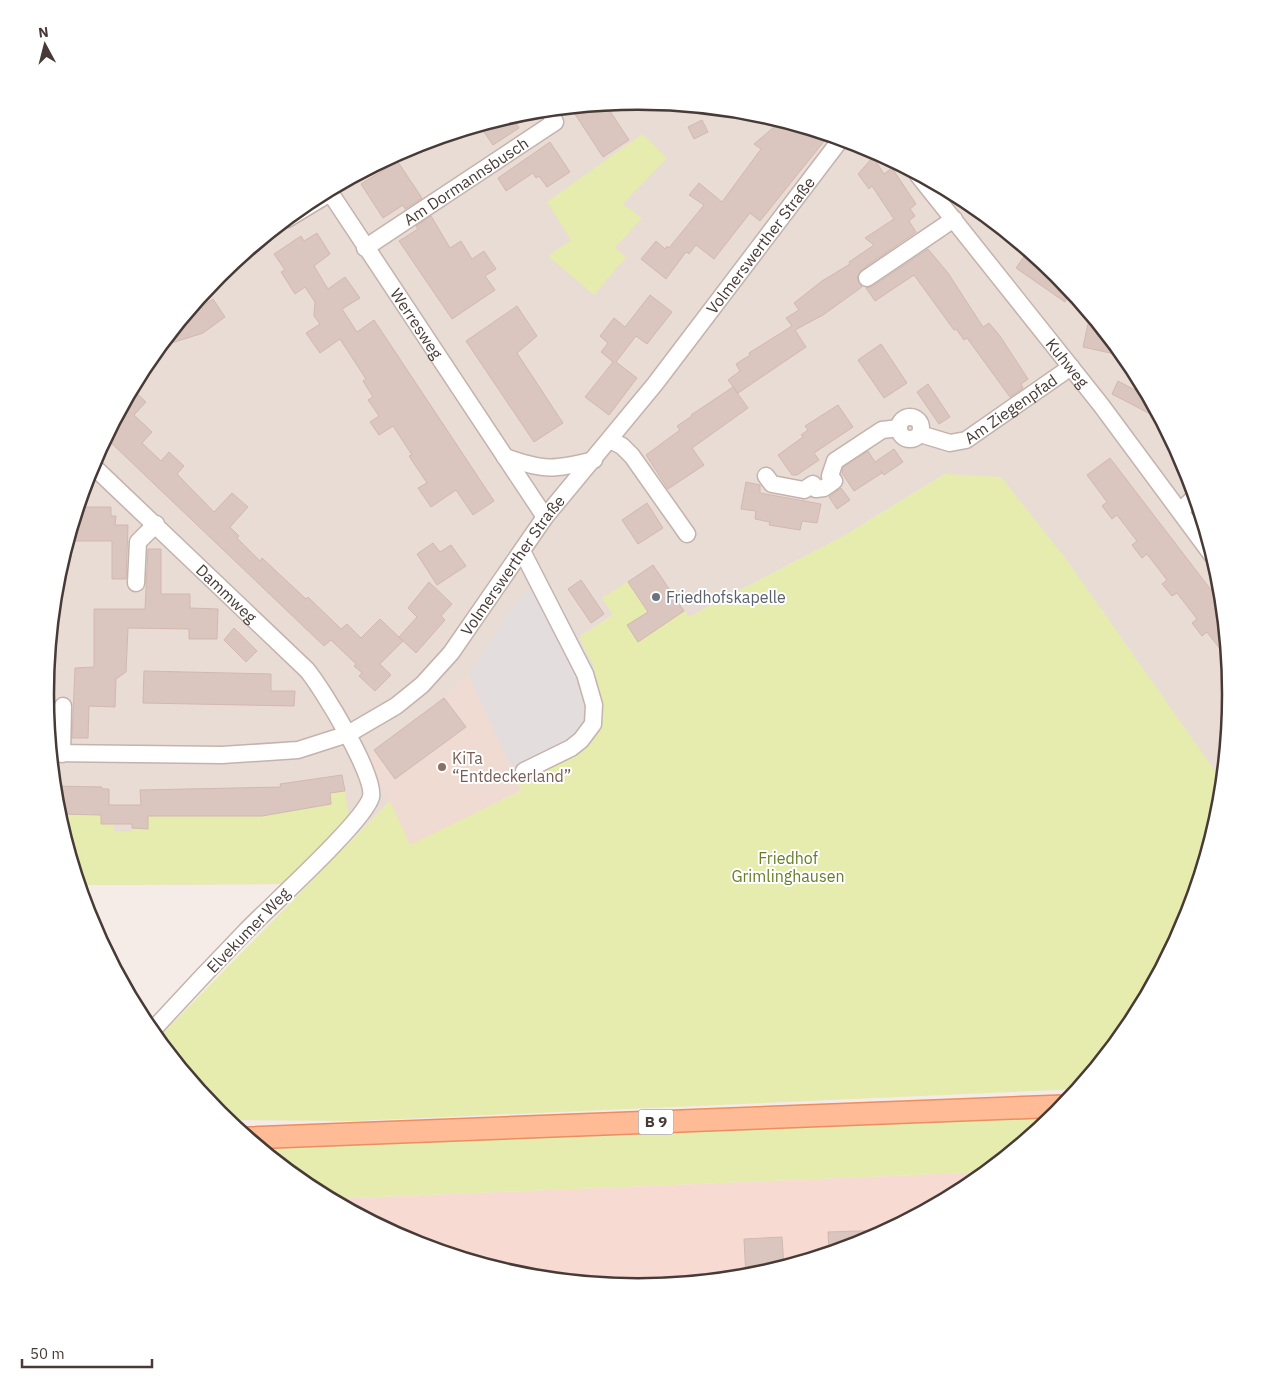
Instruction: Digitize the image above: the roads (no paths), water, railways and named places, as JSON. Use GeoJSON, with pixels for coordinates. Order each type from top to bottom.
{"type":"FeatureCollection","features":[{"type":"Feature","properties":{"kind":"main road","name":"B 9"},"geometry":{"type":"LineString","coordinates":[[257,1138],[1052,1106]]}},
{"type":"Feature","properties":{"kind":"street","name":"Am Dormannsbusch"},"geometry":{"type":"LineString","coordinates":[[365,248],[555,122],[552,117]]}},
{"type":"Feature","properties":{"kind":"street","name":"Volmerswerther Straße"},"geometry":{"type":"LineString","coordinates":[[57,753],[222,755],[280,752],[314,746],[348,734],[389,711],[422,685],[461,639],[545,517],[610,440],[836,145]]}},
{"type":"Feature","properties":{"kind":"street","name":"Kuhweg"},"geometry":{"type":"LineString","coordinates":[[929,188],[1030,318],[1071,366],[1201,540]]}},
{"type":"Feature","properties":{"kind":"street","name":"Werresweg"},"geometry":{"type":"LineString","coordinates":[[332,197],[545,517]]}},
{"type":"Feature","properties":{"kind":"street"},"geometry":{"type":"LineString","coordinates":[[866,278],[954,220]]}},
{"type":"Feature","properties":{"kind":"street","name":"Am Ziegenpfad"},"geometry":{"type":"LineString","coordinates":[[766,476],[772,484],[804,490],[813,484],[816,488],[824,488],[834,481],[830,476],[835,461],[882,430],[899,428],[904,438],[916,438],[920,434],[950,443],[966,440],[1071,366]]}},
{"type":"Feature","properties":{"kind":"street"},"geometry":{"type":"LineString","coordinates":[[610,440],[622,446],[632,456],[687,534]]}},
{"type":"Feature","properties":{"kind":"street"},"geometry":{"type":"LineString","coordinates":[[506,457],[531,466],[553,469],[594,460]]}},
{"type":"Feature","properties":{"kind":"street","name":"Dammweg"},"geometry":{"type":"LineString","coordinates":[[98,471],[307,670],[331,703],[348,734],[371,791],[368,803],[347,830]]}},
{"type":"Feature","properties":{"kind":"street"},"geometry":{"type":"LineString","coordinates":[[1180,511],[1189,502]]}},
{"type":"Feature","properties":{"kind":"street"},"geometry":{"type":"LineString","coordinates":[[136,583],[138,542],[156,524]]}},
{"type":"Feature","properties":{"kind":"street"},"geometry":{"type":"LineString","coordinates":[[522,551],[585,674],[594,705],[593,724],[581,740],[571,748],[524,771]]}},
{"type":"Feature","properties":{"kind":"street"},"geometry":{"type":"LineString","coordinates":[[57,749],[63,706]]}},
{"type":"Feature","properties":{"kind":"street","name":"Elvekumer Weg"},"geometry":{"type":"LineString","coordinates":[[157,1026],[244,933],[347,830]]}},
{"type":"Feature","properties":{"kind":"place","name":"Friedhofskapelle"},"geometry":{"type":"Point","coordinates":[656,597]}},
{"type":"Feature","properties":{"kind":"place","name":"KiTa “Entdeckerland”"},"geometry":{"type":"Point","coordinates":[442,767]}},
{"type":"Feature","properties":{"kind":"park label","name":"Friedhof Grimlinghausen"},"geometry":{"type":"Point","coordinates":[788,867]}}]}
